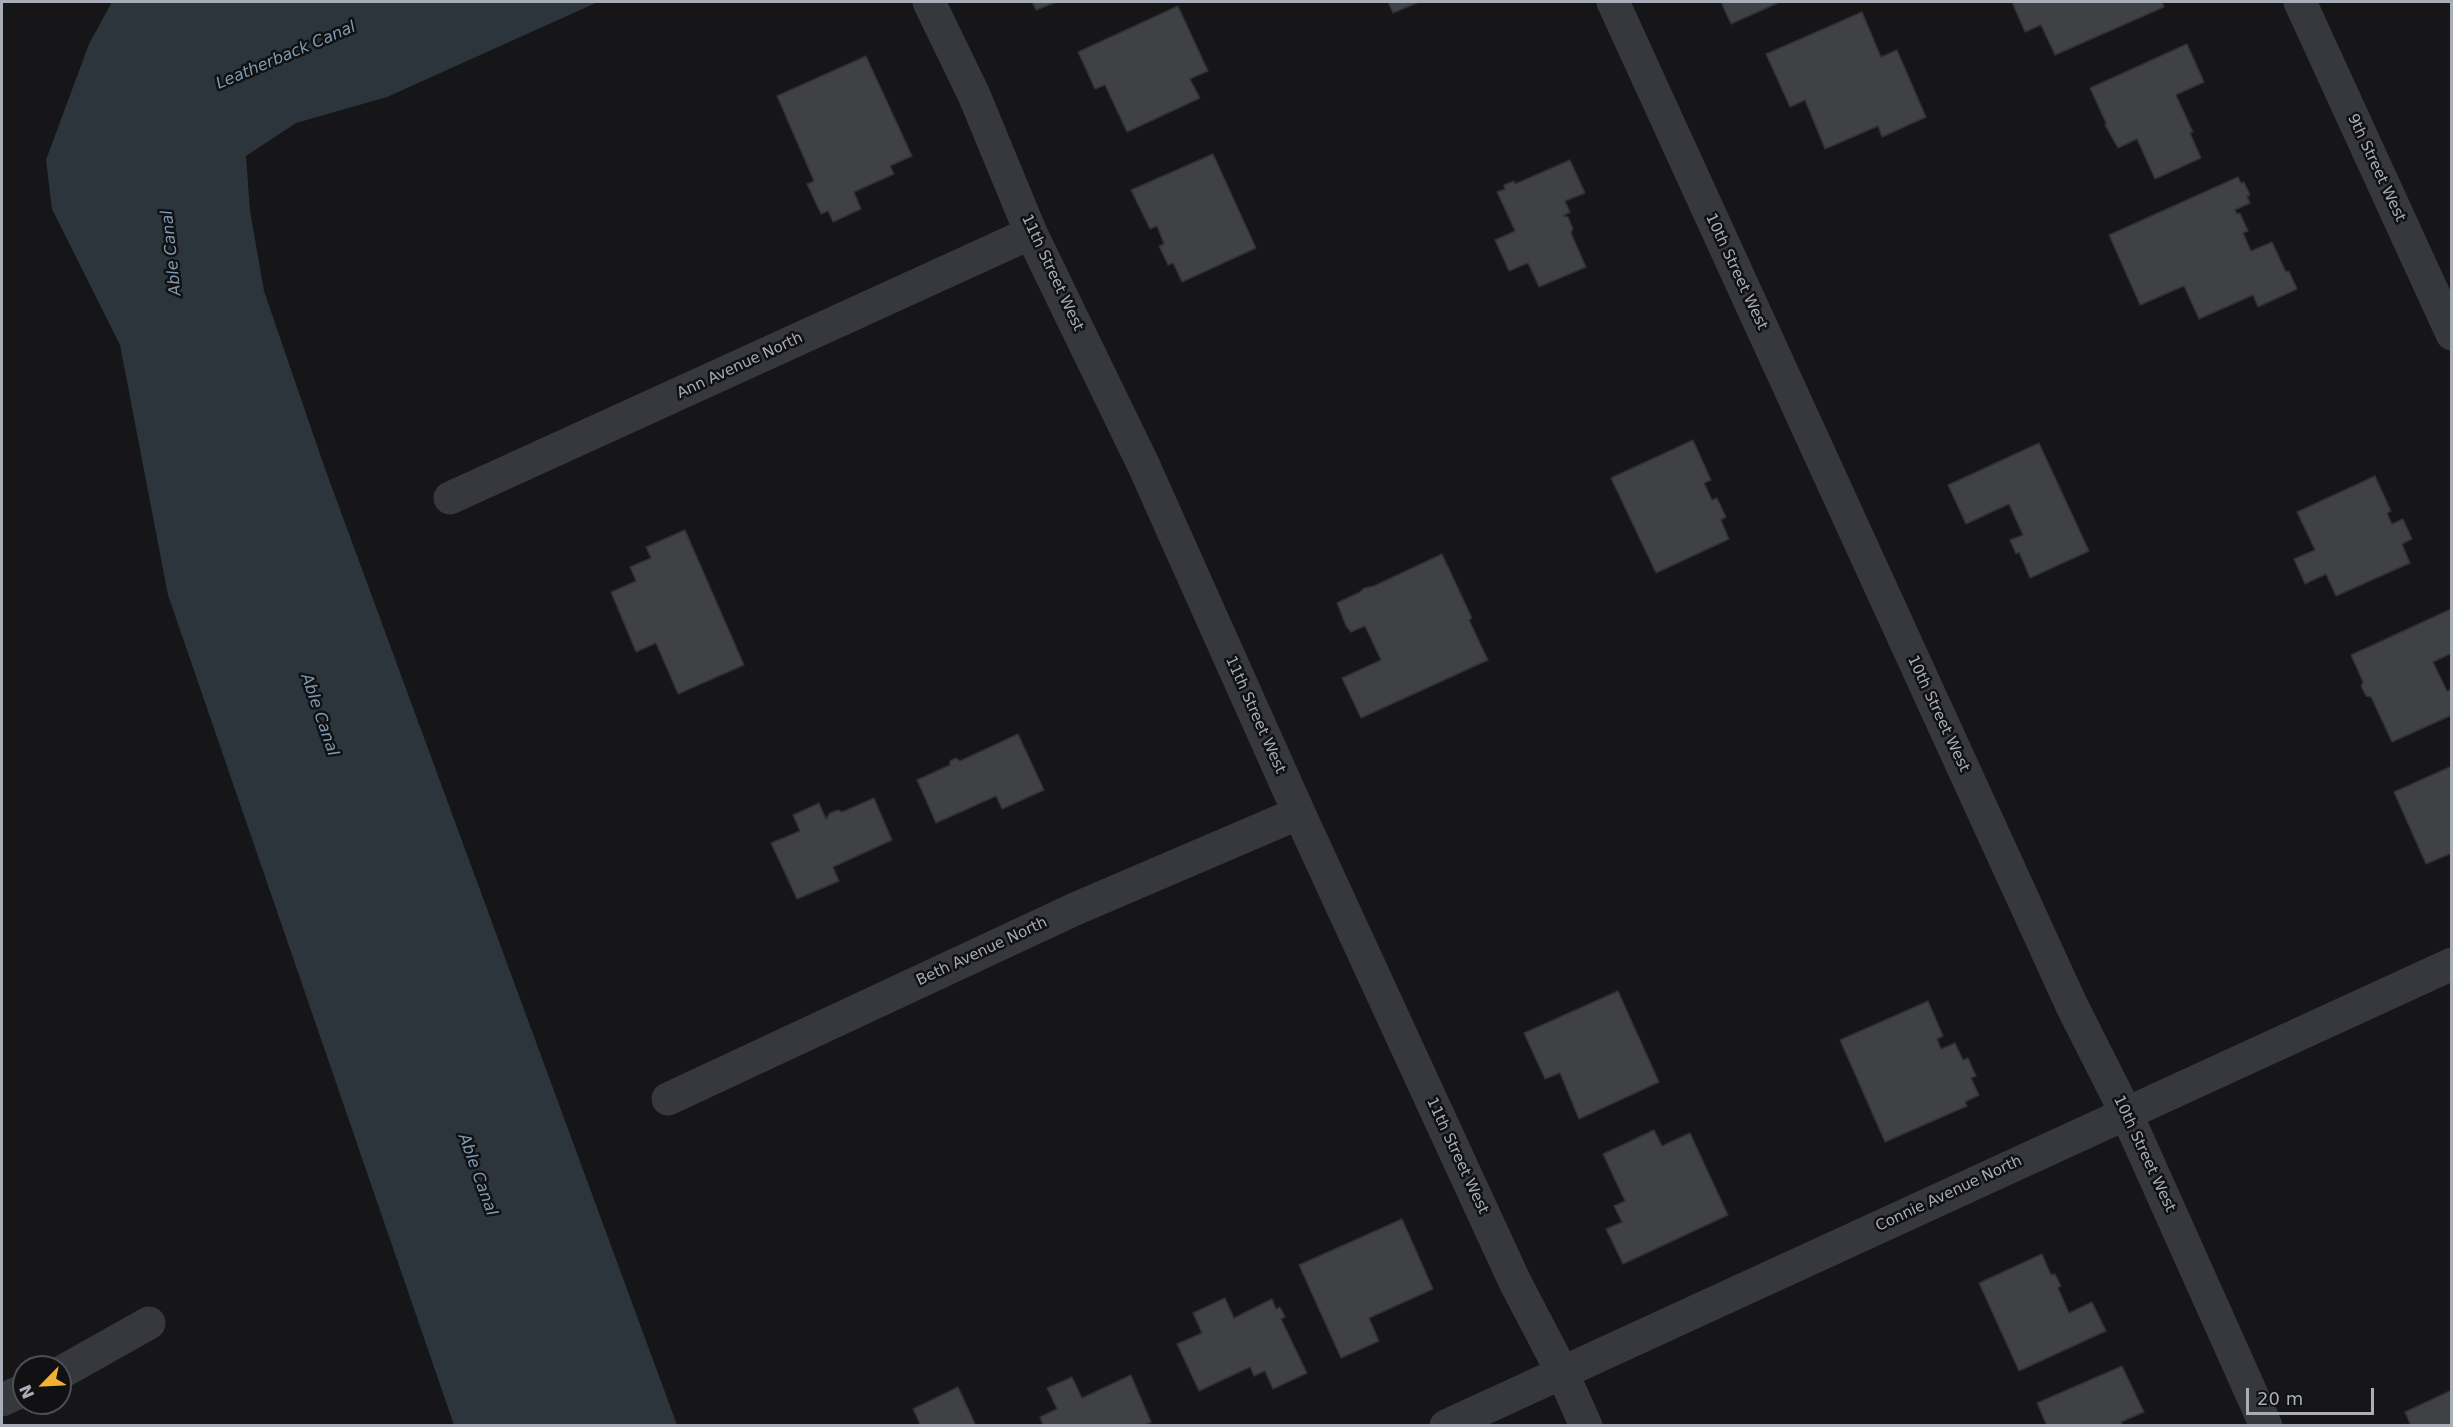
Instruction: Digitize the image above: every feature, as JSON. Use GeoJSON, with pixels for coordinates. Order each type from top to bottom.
{"type":"FeatureCollection","features":[{"type":"Feature","properties":{"kind":"street","name":"11th Street West"},"geometry":{"type":"LineString","coordinates":[[929,2],[975,95],[1031,233],[1143,464],[1299,813],[1515,1282],[1562,1372],[1586,1425]]}},
{"type":"Feature","properties":{"kind":"street","name":"10th Street West"},"geometry":{"type":"LineString","coordinates":[[1613,2],[2072,1006],[2127,1113],[2266,1425]]}},
{"type":"Feature","properties":{"kind":"street","name":"9th Street West"},"geometry":{"type":"LineString","coordinates":[[2300,2],[2451,334]]}},
{"type":"Feature","properties":{"kind":"street","name":"Ann Avenue North"},"geometry":{"type":"LineString","coordinates":[[450,498],[1031,233]]}},
{"type":"Feature","properties":{"kind":"street","name":"Beth Avenue North"},"geometry":{"type":"LineString","coordinates":[[668,1099],[1075,909],[1299,813]]}},
{"type":"Feature","properties":{"kind":"street","name":"Connie Avenue North"},"geometry":{"type":"LineString","coordinates":[[1446,1425],[2451,964]]}},
{"type":"Feature","properties":{"kind":"street"},"geometry":{"type":"LineString","coordinates":[[72,1366],[149,1323]]}},
{"type":"Feature","properties":{"kind":"water"},"geometry":{"type":"Polygon","coordinates":[[[112,2],[598,2],[387,97],[296,123],[246,156],[250,211],[264,291],[324,466],[677,1425],[454,1425],[168,595],[120,345],[52,209],[46,160],[89,44],[112,2]]]}},
{"type":"Feature","properties":{"kind":"building"},"geometry":{"type":"Polygon","coordinates":[[[1032,2],[1056,2],[1036,10],[1032,2]]]}},
{"type":"Feature","properties":{"kind":"building"},"geometry":{"type":"Polygon","coordinates":[[[1388,2],[1419,2],[1393,13],[1388,2]]]}},
{"type":"Feature","properties":{"kind":"building"},"geometry":{"type":"Polygon","coordinates":[[[1721,2],[1780,2],[1731,24],[1721,2]]]}},
{"type":"Feature","properties":{"kind":"building"},"geometry":{"type":"Polygon","coordinates":[[[2012,2],[2162,2],[2164,7],[2055,55],[2041,25],[2025,32],[2012,2]]]}},
{"type":"Feature","properties":{"kind":"building"},"geometry":{"type":"Polygon","coordinates":[[[1178,6],[1208,71],[1190,79],[1200,98],[1127,132],[1105,85],[1095,89],[1078,52],[1178,6]]]}},
{"type":"Feature","properties":{"kind":"building"},"geometry":{"type":"Polygon","coordinates":[[[1862,12],[1881,57],[1897,50],[1926,117],[1882,137],[1878,126],[1825,149],[1805,100],[1790,107],[1766,54],[1862,12]]]}},
{"type":"Feature","properties":{"kind":"building"},"geometry":{"type":"Polygon","coordinates":[[[2187,44],[2204,82],[2176,95],[2193,132],[2190,133],[2201,158],[2155,179],[2137,139],[2118,148],[2105,125],[2090,88],[2187,44]]]}},
{"type":"Feature","properties":{"kind":"building"},"geometry":{"type":"Polygon","coordinates":[[[866,56],[912,156],[890,166],[894,174],[854,192],[861,209],[833,222],[828,211],[821,214],[807,184],[814,181],[777,96],[866,56]]]}},
{"type":"Feature","properties":{"kind":"building"},"geometry":{"type":"Polygon","coordinates":[[[1213,154],[1256,248],[1182,282],[1173,263],[1168,265],[1159,246],[1164,244],[1157,226],[1150,229],[1131,190],[1213,154]]]}},
{"type":"Feature","properties":{"kind":"building"},"geometry":{"type":"Polygon","coordinates":[[[1570,160],[1585,193],[1565,201],[1570,212],[1563,216],[1568,217],[1573,229],[1571,233],[1586,267],[1539,287],[1528,263],[1509,271],[1495,240],[1515,231],[1497,192],[1505,189],[1504,185],[1514,181],[1515,184],[1570,160]]]}},
{"type":"Feature","properties":{"kind":"building"},"geometry":{"type":"Polygon","coordinates":[[[2238,177],[2241,183],[2244,182],[2250,195],[2247,196],[2250,203],[2235,210],[2237,214],[2240,213],[2248,231],[2243,233],[2251,251],[2272,242],[2297,289],[2258,307],[2253,295],[2199,319],[2184,286],[2140,305],[2109,235],[2238,177]]]}},
{"type":"Feature","properties":{"kind":"building"},"geometry":{"type":"Polygon","coordinates":[[[1693,440],[1711,480],[1704,483],[1712,500],[1717,498],[1726,517],[1721,520],[1729,539],[1656,573],[1611,478],[1693,440]]]}},
{"type":"Feature","properties":{"kind":"building"},"geometry":{"type":"Polygon","coordinates":[[[2039,443],[2089,551],[2030,578],[2019,552],[2016,554],[2010,540],[2023,535],[2009,504],[1966,524],[1948,485],[2039,443]]]}},
{"type":"Feature","properties":{"kind":"building"},"geometry":{"type":"Polygon","coordinates":[[[2375,476],[2391,511],[2387,513],[2392,524],[2403,519],[2412,539],[2402,544],[2410,563],[2336,596],[2326,574],[2305,584],[2294,559],[2315,550],[2297,512],[2375,476]]]}},
{"type":"Feature","properties":{"kind":"building"},"geometry":{"type":"Polygon","coordinates":[[[685,530],[744,665],[678,694],[656,643],[636,652],[611,592],[636,581],[630,567],[651,558],[646,547],[685,530]]]}},
{"type":"Feature","properties":{"kind":"building"},"geometry":{"type":"Polygon","coordinates":[[[1442,554],[1472,618],[1469,620],[1488,660],[1361,718],[1342,678],[1381,660],[1365,626],[1351,632],[1346,626],[1337,603],[1364,588],[1374,586],[1442,554]]]}},
{"type":"Feature","properties":{"kind":"building"},"geometry":{"type":"Polygon","coordinates":[[[2451,609],[2452,653],[2433,662],[2447,691],[2452,689],[2452,715],[2392,742],[2371,697],[2366,696],[2361,686],[2363,682],[2351,655],[2451,609]]]}},
{"type":"Feature","properties":{"kind":"building"},"geometry":{"type":"Polygon","coordinates":[[[1018,734],[1044,790],[1002,809],[996,796],[936,823],[917,780],[950,765],[950,761],[956,758],[960,761],[1018,734]]]}},
{"type":"Feature","properties":{"kind":"building"},"geometry":{"type":"Polygon","coordinates":[[[2452,766],[2452,853],[2426,864],[2394,792],[2452,766]]]}},
{"type":"Feature","properties":{"kind":"building"},"geometry":{"type":"Polygon","coordinates":[[[874,798],[892,840],[833,867],[839,881],[797,899],[771,843],[800,831],[793,815],[819,803],[826,819],[830,813],[838,810],[842,812],[874,798]]]}},
{"type":"Feature","properties":{"kind":"building"},"geometry":{"type":"Polygon","coordinates":[[[1618,991],[1659,1082],[1579,1119],[1560,1073],[1545,1079],[1524,1033],[1618,991]]]}},
{"type":"Feature","properties":{"kind":"building"},"geometry":{"type":"Polygon","coordinates":[[[1928,1001],[1943,1036],[1937,1039],[1941,1049],[1955,1043],[1963,1060],[1968,1058],[1976,1076],[1971,1078],[1979,1095],[1965,1102],[1967,1106],[1885,1142],[1840,1040],[1928,1001]]]}},
{"type":"Feature","properties":{"kind":"building"},"geometry":{"type":"Polygon","coordinates":[[[1654,1130],[1662,1146],[1690,1133],[1728,1215],[1623,1264],[1606,1229],[1622,1222],[1614,1206],[1625,1201],[1603,1154],[1654,1130]]]}},
{"type":"Feature","properties":{"kind":"building"},"geometry":{"type":"Polygon","coordinates":[[[1402,1219],[1433,1289],[1369,1318],[1379,1341],[1341,1358],[1299,1265],[1402,1219]]]}},
{"type":"Feature","properties":{"kind":"building"},"geometry":{"type":"Polygon","coordinates":[[[2042,1254],[2051,1275],[2055,1274],[2061,1286],[2058,1288],[2069,1313],[2092,1302],[2106,1331],[2019,1371],[1979,1283],[2042,1254]]]}},
{"type":"Feature","properties":{"kind":"building"},"geometry":{"type":"Polygon","coordinates":[[[1225,1298],[1234,1318],[1272,1299],[1276,1309],[1280,1307],[1285,1317],[1281,1319],[1307,1373],[1273,1389],[1265,1371],[1254,1376],[1250,1367],[1199,1391],[1177,1344],[1202,1333],[1193,1313],[1225,1298]]]}},
{"type":"Feature","properties":{"kind":"building"},"geometry":{"type":"Polygon","coordinates":[[[2122,1366],[2144,1412],[2121,1422],[2123,1426],[2047,1426],[2037,1403],[2122,1366]]]}},
{"type":"Feature","properties":{"kind":"building"},"geometry":{"type":"Polygon","coordinates":[[[1131,1375],[1151,1422],[1143,1426],[1043,1426],[1040,1417],[1057,1409],[1047,1388],[1072,1377],[1082,1398],[1131,1375]]]}},
{"type":"Feature","properties":{"kind":"building"},"geometry":{"type":"Polygon","coordinates":[[[958,1387],[976,1426],[921,1426],[913,1409],[958,1387]]]}},
{"type":"Feature","properties":{"kind":"building"},"geometry":{"type":"Polygon","coordinates":[[[2452,1390],[2452,1426],[2411,1426],[2405,1412],[2452,1390]]]}},
{"type":"Feature","properties":{"kind":"water label","name":"Leatherback Canal"},"geometry":{"type":"Point","coordinates":[286,56]}},
{"type":"Feature","properties":{"kind":"water label","name":"Able Canal"},"geometry":{"type":"Point","coordinates":[172,253]}},
{"type":"Feature","properties":{"kind":"water label","name":"Able Canal"},"geometry":{"type":"Point","coordinates":[319,715]}},
{"type":"Feature","properties":{"kind":"water label","name":"Able Canal"},"geometry":{"type":"Point","coordinates":[477,1175]}}]}
